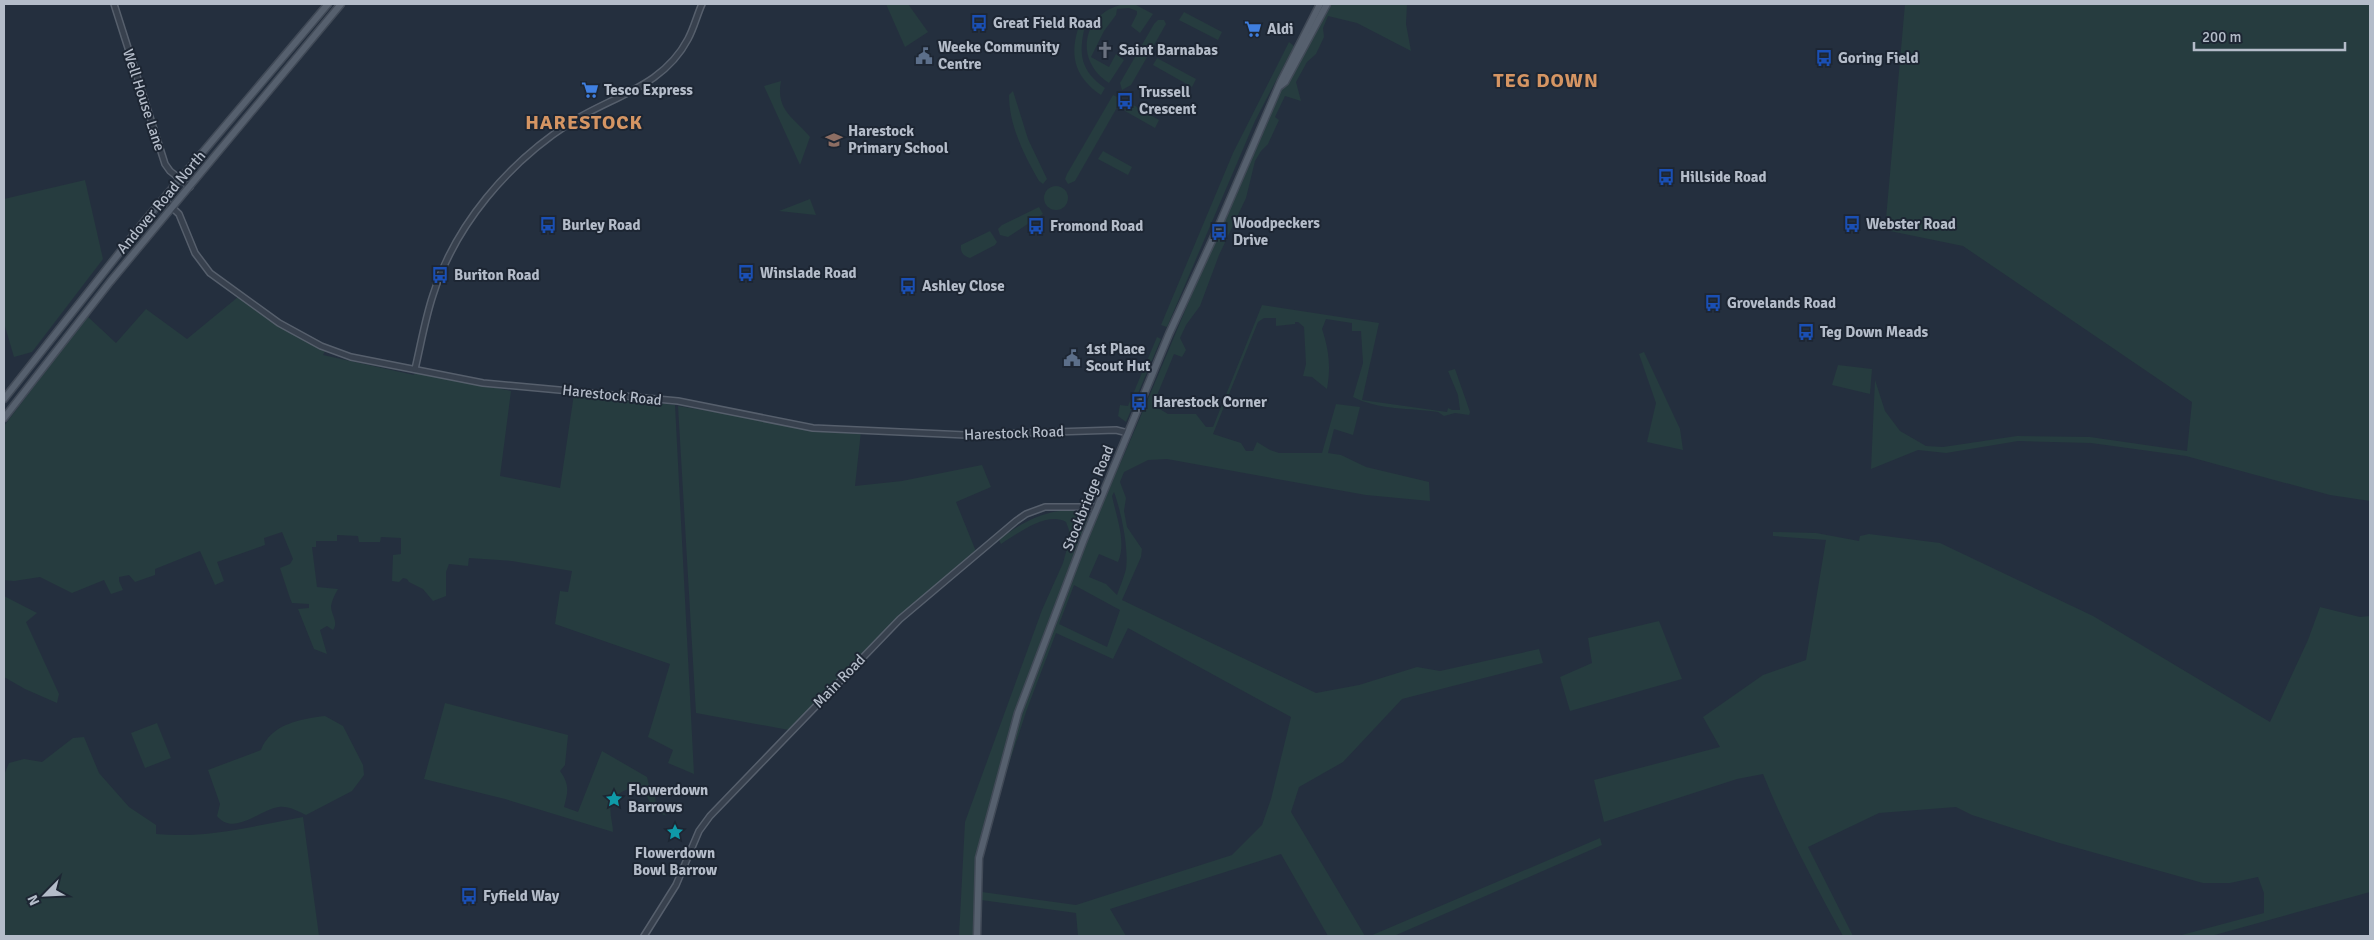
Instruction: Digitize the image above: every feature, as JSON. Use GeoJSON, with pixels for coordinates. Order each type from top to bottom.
{"type":"FeatureCollection","features":[{"type":"Feature","properties":{"kind":"main road","name":"Andover Road North"},"geometry":{"type":"LineString","coordinates":[[4,399],[162,199],[328,4]]}},
{"type":"Feature","properties":{"kind":"main road","name":"Andover Road North"},"geometry":{"type":"LineString","coordinates":[[4,418],[110,282],[341,4]]}},
{"type":"Feature","properties":{"kind":"main road","name":"Stockbridge Road"},"geometry":{"type":"LineString","coordinates":[[977,936],[979,858],[1018,713],[1097,508],[1169,334],[1216,232],[1268,108],[1320,4]]}},
{"type":"Feature","properties":{"kind":"main road","name":"Stockbridge Road"},"geometry":{"type":"LineString","coordinates":[[1280,86],[1285,82],[1327,4]]}},
{"type":"Feature","properties":{"kind":"street","name":"Well House Lane"},"geometry":{"type":"LineString","coordinates":[[114,4],[162,156],[170,171],[190,187]]}},
{"type":"Feature","properties":{"kind":"street"},"geometry":{"type":"LineString","coordinates":[[416,369],[426,320],[437,285],[466,225],[484,200],[503,179],[555,133],[571,122],[638,89],[662,73],[671,64],[688,38],[702,4]]}},
{"type":"Feature","properties":{"kind":"street","name":"Harestock Road"},"geometry":{"type":"LineString","coordinates":[[162,199],[179,214],[195,253],[210,273],[279,323],[321,346],[351,357],[483,383],[678,401],[813,428],[966,435],[1116,430],[1128,433]]}},
{"type":"Feature","properties":{"kind":"street","name":"Main Road"},"geometry":{"type":"LineString","coordinates":[[644,936],[676,885],[699,831],[710,816],[910,609],[1026,514],[1053,506],[1097,508]]}},
{"type":"Feature","properties":{"kind":"green space"},"geometry":{"type":"Polygon","coordinates":[[[886,4],[908,4],[928,32],[905,47],[886,4]]]}},
{"type":"Feature","properties":{"kind":"green space"},"geometry":{"type":"Polygon","coordinates":[[[1332,4],[1407,4],[1406,24],[1411,51],[1357,23],[1328,16],[1323,28],[1324,37],[1316,54],[1307,62],[1296,82],[1301,101],[1285,96],[1275,117],[1279,120],[1268,144],[1255,161],[1246,198],[1219,255],[1200,306],[1186,325],[1180,338],[1186,350],[1182,357],[1174,354],[1153,405],[1168,414],[1196,414],[1206,427],[1213,427],[1262,305],[1379,323],[1362,400],[1447,412],[1448,408],[1460,410],[1458,395],[1448,371],[1455,369],[1470,412],[1469,415],[1455,413],[1444,416],[1438,412],[1373,404],[1353,397],[1363,363],[1361,331],[1352,331],[1352,323],[1326,319],[1322,329],[1329,359],[1327,389],[1312,377],[1303,376],[1306,364],[1304,327],[1298,322],[1276,326],[1276,318],[1264,318],[1258,322],[1213,434],[1241,443],[1246,451],[1253,451],[1257,442],[1279,453],[1322,453],[1336,404],[1360,407],[1353,435],[1334,429],[1328,453],[1341,455],[1366,467],[1429,482],[1430,501],[1366,495],[1167,459],[1148,460],[1124,472],[1120,482],[1126,498],[1124,511],[1127,527],[1142,549],[1141,557],[1122,600],[1316,693],[1359,685],[1417,667],[1440,671],[1539,649],[1543,663],[1402,699],[1343,762],[1299,787],[1291,812],[1365,936],[1328,936],[1281,854],[1110,909],[1126,936],[1078,936],[1076,913],[981,900],[982,892],[1076,905],[1232,855],[1262,825],[1271,799],[1291,717],[1128,628],[1113,659],[1056,633],[1027,709],[979,855],[978,936],[959,936],[965,822],[1042,610],[1063,563],[1068,545],[1069,530],[1066,522],[1050,519],[1032,525],[1001,544],[999,540],[1027,521],[1048,513],[1071,510],[1082,512],[1095,520],[1247,164],[1283,87],[1332,4]],[[1114,492],[1112,496],[1121,538],[1118,562],[1099,554],[1089,577],[1106,584],[1117,595],[1127,561],[1122,519],[1114,492]],[[1074,585],[1059,624],[1107,647],[1120,610],[1074,585]]]}},
{"type":"Feature","properties":{"kind":"green space"},"geometry":{"type":"Polygon","coordinates":[[[1905,4],[2370,4],[2370,501],[2330,495],[2186,456],[2091,443],[2018,441],[1946,453],[1918,450],[1871,469],[1875,380],[1885,411],[1900,431],[1926,446],[1943,447],[2017,436],[2090,437],[2187,451],[2192,402],[1963,246],[1885,230],[1905,4]]]}},
{"type":"Feature","properties":{"kind":"green space"},"geometry":{"type":"Polygon","coordinates":[[[1120,5],[1136,5],[1153,14],[1140,33],[1131,26],[1137,11],[1129,8],[1117,9],[1116,15],[1104,31],[1091,57],[1109,67],[1116,54],[1124,60],[1109,83],[1098,74],[1091,63],[1087,52],[1087,40],[1090,29],[1097,19],[1107,11],[1120,5]]]}},
{"type":"Feature","properties":{"kind":"green space"},"geometry":{"type":"Polygon","coordinates":[[[1184,12],[1222,32],[1218,40],[1179,20],[1184,12]]]}},
{"type":"Feature","properties":{"kind":"green space"},"geometry":{"type":"Polygon","coordinates":[[[1158,20],[1164,20],[1166,24],[1131,85],[1122,90],[1120,83],[1158,20]]]}},
{"type":"Feature","properties":{"kind":"green space"},"geometry":{"type":"Polygon","coordinates":[[[1080,23],[1085,26],[1082,46],[1083,62],[1091,75],[1105,88],[1101,95],[1084,80],[1076,63],[1074,54],[1075,44],[1080,23]]]}},
{"type":"Feature","properties":{"kind":"green space"},"geometry":{"type":"Polygon","coordinates":[[[1289,42],[1294,46],[1255,121],[1167,327],[1161,325],[1233,153],[1289,42]]]}},
{"type":"Feature","properties":{"kind":"green space"},"geometry":{"type":"Polygon","coordinates":[[[1157,58],[1196,79],[1192,87],[1153,65],[1157,58]]]}},
{"type":"Feature","properties":{"kind":"green space"},"geometry":{"type":"Polygon","coordinates":[[[781,81],[781,100],[784,107],[788,114],[810,137],[800,165],[764,86],[781,81]]]}},
{"type":"Feature","properties":{"kind":"green space"},"geometry":{"type":"Polygon","coordinates":[[[1013,91],[1028,139],[1047,179],[1043,184],[1039,181],[1018,140],[1010,106],[1009,95],[1013,91]]]}},
{"type":"Feature","properties":{"kind":"green space"},"geometry":{"type":"Polygon","coordinates":[[[1113,95],[1119,98],[1119,104],[1075,181],[1068,184],[1065,179],[1067,174],[1113,95]]]}},
{"type":"Feature","properties":{"kind":"green space"},"geometry":{"type":"Polygon","coordinates":[[[1130,103],[1159,120],[1155,128],[1125,111],[1130,103]]]}},
{"type":"Feature","properties":{"kind":"green space"},"geometry":{"type":"Polygon","coordinates":[[[1103,151],[1132,167],[1128,175],[1098,159],[1103,151]]]}},
{"type":"Feature","properties":{"kind":"green space"},"geometry":{"type":"Polygon","coordinates":[[[85,180],[103,259],[32,352],[14,357],[4,323],[4,199],[85,180]]]}},
{"type":"Feature","properties":{"kind":"green space"},"geometry":{"type":"Polygon","coordinates":[[[1056,186],[1061,187],[1067,193],[1067,203],[1061,209],[1056,210],[1051,209],[1045,203],[1044,198],[1045,193],[1051,187],[1056,186]]]}},
{"type":"Feature","properties":{"kind":"green space"},"geometry":{"type":"Polygon","coordinates":[[[810,199],[816,215],[779,211],[810,199]]]}},
{"type":"Feature","properties":{"kind":"green space"},"geometry":{"type":"Polygon","coordinates":[[[1039,207],[1043,214],[1008,237],[1000,235],[998,229],[1002,225],[1039,207]]]}},
{"type":"Feature","properties":{"kind":"green space"},"geometry":{"type":"Polygon","coordinates":[[[990,231],[997,242],[995,245],[970,258],[962,253],[961,245],[990,231]]]}},
{"type":"Feature","properties":{"kind":"green space"},"geometry":{"type":"Polygon","coordinates":[[[238,297],[277,324],[325,351],[323,355],[414,375],[415,371],[511,391],[500,476],[560,488],[574,394],[675,405],[694,774],[668,763],[673,750],[648,737],[670,664],[555,624],[560,591],[568,592],[572,571],[512,561],[469,558],[468,566],[449,564],[446,572],[446,596],[433,601],[423,589],[407,579],[403,578],[399,582],[392,581],[393,555],[401,554],[401,538],[381,537],[380,542],[359,542],[358,536],[337,535],[337,541],[316,541],[316,547],[312,547],[317,587],[338,589],[331,606],[335,627],[333,630],[327,626],[320,630],[327,654],[314,649],[298,609],[309,608],[309,604],[292,603],[290,598],[280,568],[290,564],[293,559],[282,532],[264,538],[265,545],[217,562],[224,581],[215,585],[200,551],[155,569],[155,575],[135,582],[129,575],[119,577],[123,590],[111,594],[104,580],[72,593],[40,577],[14,581],[4,580],[4,426],[87,316],[116,343],[146,309],[187,339],[238,297]]]}},
{"type":"Feature","properties":{"kind":"green space"},"geometry":{"type":"Polygon","coordinates":[[[1157,337],[1161,339],[1126,422],[1118,416],[1120,405],[1128,406],[1157,337]]]}},
{"type":"Feature","properties":{"kind":"green space"},"geometry":{"type":"Polygon","coordinates":[[[1644,352],[1680,429],[1683,450],[1647,442],[1656,403],[1639,354],[1644,352]]]}},
{"type":"Feature","properties":{"kind":"green space"},"geometry":{"type":"Polygon","coordinates":[[[1838,365],[1872,369],[1870,394],[1832,385],[1838,365]]]}},
{"type":"Feature","properties":{"kind":"green space"},"geometry":{"type":"Polygon","coordinates":[[[678,406],[813,428],[861,431],[855,486],[902,481],[982,465],[991,487],[956,502],[977,554],[915,604],[789,730],[696,713],[678,406]]]}},
{"type":"Feature","properties":{"kind":"green space"},"geometry":{"type":"Polygon","coordinates":[[[1773,532],[1816,533],[1859,541],[1860,536],[1869,534],[1940,543],[2093,616],[2270,722],[2308,640],[2320,607],[2360,617],[2370,616],[2370,892],[2211,936],[2178,936],[2264,913],[2264,893],[2258,877],[2230,883],[2203,883],[2056,842],[1972,815],[1956,807],[1879,813],[1808,847],[1853,936],[1843,936],[1791,836],[1763,774],[1737,779],[1604,822],[1594,780],[1720,747],[1703,717],[1763,675],[1806,660],[1826,540],[1773,536],[1773,532]]]}},
{"type":"Feature","properties":{"kind":"green space"},"geometry":{"type":"Polygon","coordinates":[[[4,596],[37,613],[26,622],[59,694],[57,703],[25,689],[4,677],[4,596]]]}},
{"type":"Feature","properties":{"kind":"green space"},"geometry":{"type":"Polygon","coordinates":[[[1659,621],[1682,679],[1570,711],[1560,677],[1592,663],[1588,638],[1659,621]]]}},
{"type":"Feature","properties":{"kind":"green space"},"geometry":{"type":"Polygon","coordinates":[[[445,703],[568,735],[565,765],[560,771],[567,789],[564,807],[578,812],[602,751],[647,777],[650,790],[655,795],[656,805],[667,816],[653,811],[647,797],[640,790],[625,790],[616,796],[611,804],[613,832],[505,799],[424,779],[445,703]]]}},
{"type":"Feature","properties":{"kind":"green space"},"geometry":{"type":"Polygon","coordinates":[[[325,716],[343,726],[363,765],[364,775],[352,791],[306,815],[293,809],[279,807],[239,823],[231,824],[224,822],[217,816],[220,804],[208,770],[261,750],[272,734],[287,724],[325,716]]]}},
{"type":"Feature","properties":{"kind":"green space"},"geometry":{"type":"Polygon","coordinates":[[[157,723],[171,758],[145,768],[131,733],[157,723]]]}},
{"type":"Feature","properties":{"kind":"green space"},"geometry":{"type":"Polygon","coordinates":[[[84,737],[99,773],[129,807],[156,825],[156,834],[193,835],[211,833],[303,817],[319,936],[4,936],[4,775],[9,763],[24,759],[42,762],[73,738],[84,737]]]}},
{"type":"Feature","properties":{"kind":"green space"},"geometry":{"type":"Polygon","coordinates":[[[1600,838],[1602,845],[1394,936],[1370,936],[1600,838]]]}},
{"type":"Feature","properties":{"kind":"place","name":"Great Field Road"},"geometry":{"type":"Point","coordinates":[979,23]}},
{"type":"Feature","properties":{"kind":"place","name":"Aldi"},"geometry":{"type":"Point","coordinates":[1253,29]}},
{"type":"Feature","properties":{"kind":"place","name":"Saint Barnabas"},"geometry":{"type":"Point","coordinates":[1105,50]}},
{"type":"Feature","properties":{"kind":"place","name":"Weeke Community Centre"},"geometry":{"type":"Point","coordinates":[924,56]}},
{"type":"Feature","properties":{"kind":"place","name":"Goring Field"},"geometry":{"type":"Point","coordinates":[1824,58]}},
{"type":"Feature","properties":{"kind":"place","name":"Tesco Express"},"geometry":{"type":"Point","coordinates":[590,90]}},
{"type":"Feature","properties":{"kind":"place","name":"Trussell Crescent"},"geometry":{"type":"Point","coordinates":[1125,101]}},
{"type":"Feature","properties":{"kind":"place","name":"Harestock Primary School"},"geometry":{"type":"Point","coordinates":[834,140]}},
{"type":"Feature","properties":{"kind":"place","name":"Hillside Road"},"geometry":{"type":"Point","coordinates":[1666,177]}},
{"type":"Feature","properties":{"kind":"place","name":"Webster Road"},"geometry":{"type":"Point","coordinates":[1852,224]}},
{"type":"Feature","properties":{"kind":"place","name":"Burley Road"},"geometry":{"type":"Point","coordinates":[548,225]}},
{"type":"Feature","properties":{"kind":"place","name":"Fromond Road"},"geometry":{"type":"Point","coordinates":[1036,226]}},
{"type":"Feature","properties":{"kind":"place","name":"Woodpeckers Drive"},"geometry":{"type":"Point","coordinates":[1219,232]}},
{"type":"Feature","properties":{"kind":"place","name":"Winslade Road"},"geometry":{"type":"Point","coordinates":[746,273]}},
{"type":"Feature","properties":{"kind":"place","name":"Buriton Road"},"geometry":{"type":"Point","coordinates":[440,275]}},
{"type":"Feature","properties":{"kind":"place","name":"Ashley Close"},"geometry":{"type":"Point","coordinates":[908,286]}},
{"type":"Feature","properties":{"kind":"place","name":"Grovelands Road"},"geometry":{"type":"Point","coordinates":[1713,303]}},
{"type":"Feature","properties":{"kind":"place","name":"Teg Down Meads"},"geometry":{"type":"Point","coordinates":[1806,332]}},
{"type":"Feature","properties":{"kind":"place","name":"1st Place Scout Hut"},"geometry":{"type":"Point","coordinates":[1072,358]}},
{"type":"Feature","properties":{"kind":"place","name":"Harestock Corner"},"geometry":{"type":"Point","coordinates":[1139,402]}},
{"type":"Feature","properties":{"kind":"place","name":"Flowerdown Barrows"},"geometry":{"type":"Point","coordinates":[614,799]}},
{"type":"Feature","properties":{"kind":"place","name":"Flowerdown Bowl Barrow"},"geometry":{"type":"Point","coordinates":[675,832]}},
{"type":"Feature","properties":{"kind":"place","name":"Fyfield Way"},"geometry":{"type":"Point","coordinates":[469,896]}},
{"type":"Feature","properties":{"kind":"district","name":"TEG DOWN"},"geometry":{"type":"Point","coordinates":[1546,80]}},
{"type":"Feature","properties":{"kind":"district","name":"HARESTOCK"},"geometry":{"type":"Point","coordinates":[584,122]}}]}
